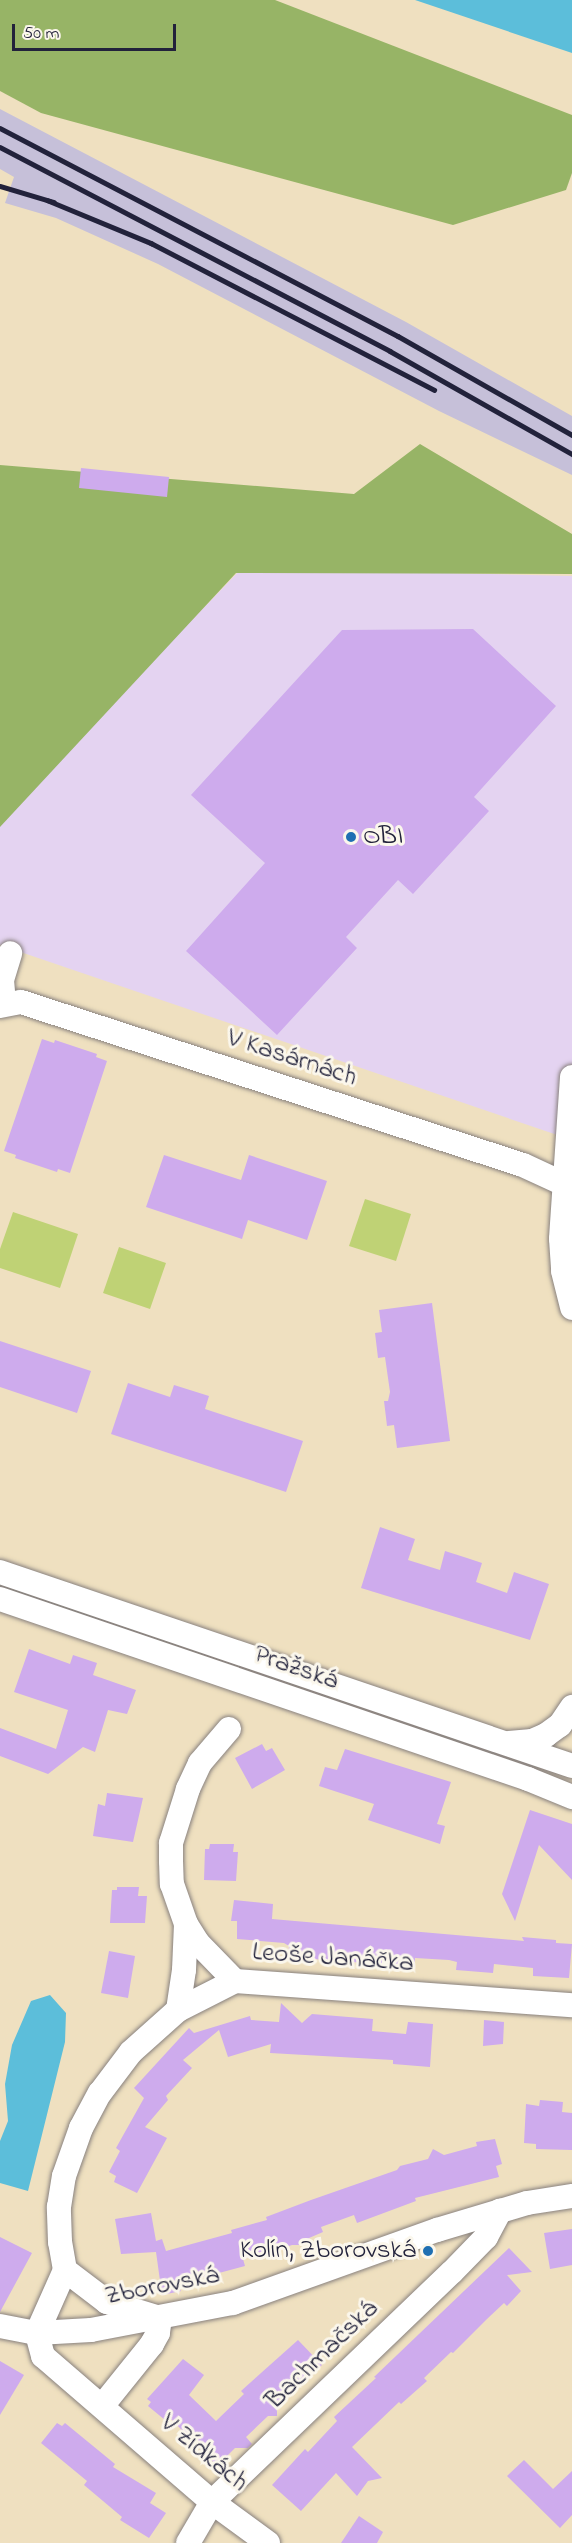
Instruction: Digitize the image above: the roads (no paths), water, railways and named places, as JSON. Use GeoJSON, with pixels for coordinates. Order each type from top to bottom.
{"type":"FeatureCollection","features":[{"type":"Feature","properties":{"kind":"street"},"geometry":{"type":"LineString","coordinates":[[2,1005],[2,980],[10,953]]}},
{"type":"Feature","properties":{"kind":"street","name":"V Kasárnách"},"geometry":{"type":"LineString","coordinates":[[2,1005],[21,1002],[523,1165],[564,1184]]}},
{"type":"Feature","properties":{"kind":"street"},"geometry":{"type":"LineString","coordinates":[[572,1077],[561,1239],[563,1271],[572,1308]]}},
{"type":"Feature","properties":{"kind":"street","name":"Pražská"},"geometry":{"type":"LineString","coordinates":[[0,1572],[507,1743],[572,1768]]}},
{"type":"Feature","properties":{"kind":"street","name":"Pražská"},"geometry":{"type":"LineString","coordinates":[[0,1599],[528,1779],[572,1797]]}},
{"type":"Feature","properties":{"kind":"street"},"geometry":{"type":"LineString","coordinates":[[507,1743],[532,1741],[546,1735],[560,1725],[572,1707]]}},
{"type":"Feature","properties":{"kind":"street"},"geometry":{"type":"LineString","coordinates":[[229,1729],[200,1763],[179,1812],[171,1843],[172,1884],[186,1924],[203,1949],[235,1981]]}},
{"type":"Feature","properties":{"kind":"street"},"geometry":{"type":"LineString","coordinates":[[528,1779],[572,1768]]}},
{"type":"Feature","properties":{"kind":"street"},"geometry":{"type":"LineString","coordinates":[[178,2010],[184,1970],[186,1924]]}},
{"type":"Feature","properties":{"kind":"street","name":"Leoše Janáčka"},"geometry":{"type":"LineString","coordinates":[[65,2270],[60,2242],[60,2207],[64,2176],[81,2128],[113,2073],[147,2037],[178,2010],[235,1981],[572,2005]]}},
{"type":"Feature","properties":{"kind":"street","name":"Zborovská"},"geometry":{"type":"LineString","coordinates":[[0,2326],[37,2333],[91,2330],[233,2303],[436,2230],[527,2203],[572,2196]]}},
{"type":"Feature","properties":{"kind":"street","name":"Bachmačská"},"geometry":{"type":"LineString","coordinates":[[188,2543],[212,2502],[452,2272],[486,2237],[500,2211]]}},
{"type":"Feature","properties":{"kind":"street"},"geometry":{"type":"LineString","coordinates":[[37,2333],[65,2270],[107,2302],[160,2318],[158,2333],[152,2344],[103,2405]]}},
{"type":"Feature","properties":{"kind":"street","name":"V Zídkách"},"geometry":{"type":"LineString","coordinates":[[37,2333],[43,2356],[103,2405],[212,2502],[268,2543]]}},
{"type":"Feature","properties":{"kind":"water"},"geometry":{"type":"Polygon","coordinates":[[[415,0],[572,0],[572,53],[415,0]]]}},
{"type":"Feature","properties":{"kind":"water"},"geometry":{"type":"Polygon","coordinates":[[[50,1995],[66,2013],[65,2042],[28,2191],[0,2183],[0,2141],[8,2121],[5,2084],[12,2045],[31,2001],[50,1995]]]}},
{"type":"Feature","properties":{"kind":"railway"},"geometry":{"type":"LineString","coordinates":[[0,128],[398,336],[572,435]]}},
{"type":"Feature","properties":{"kind":"railway"},"geometry":{"type":"LineString","coordinates":[[0,147],[390,351],[572,454]]}},
{"type":"Feature","properties":{"kind":"railway"},"geometry":{"type":"LineString","coordinates":[[0,186],[54,202]]}},
{"type":"Feature","properties":{"kind":"railway"},"geometry":{"type":"LineString","coordinates":[[47,200],[151,243],[434,390]]}},
{"type":"Feature","properties":{"kind":"place","name":"OBI"},"geometry":{"type":"Point","coordinates":[351,837]}},
{"type":"Feature","properties":{"kind":"place","name":"Kolín, Zborovská"},"geometry":{"type":"Point","coordinates":[428,2251]}}]}
